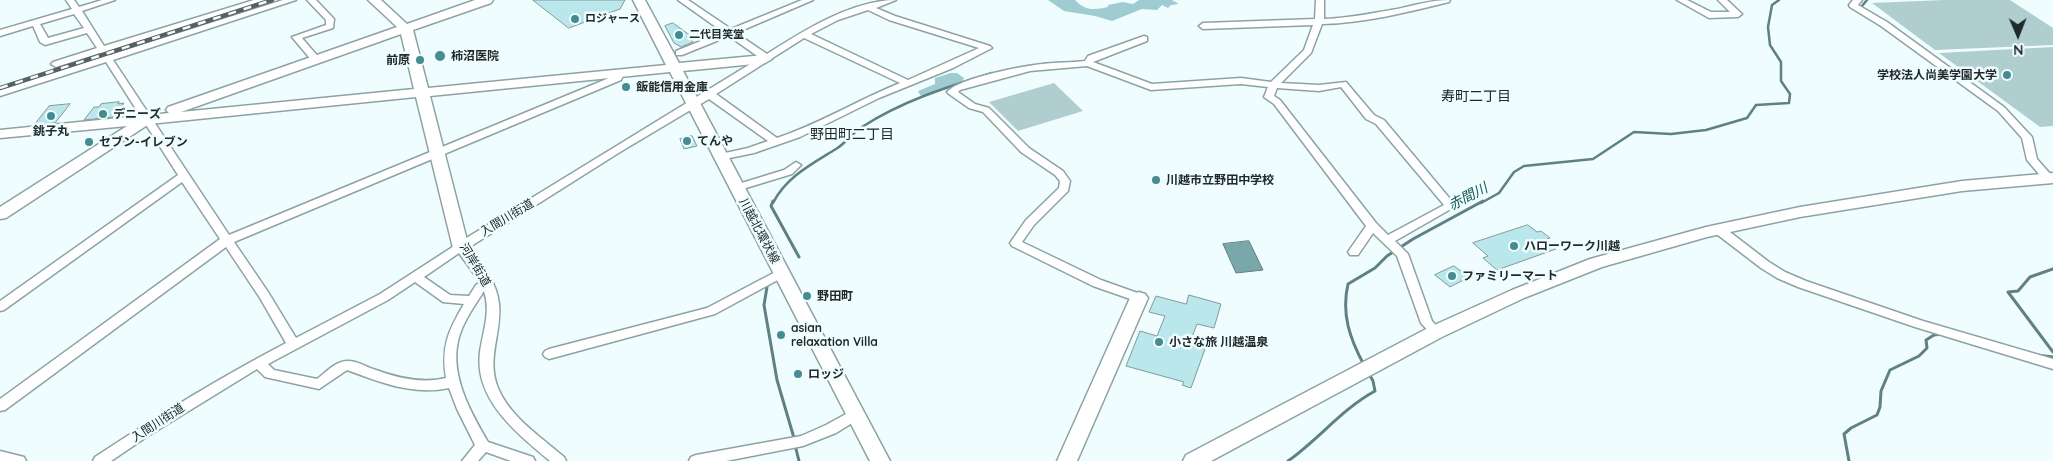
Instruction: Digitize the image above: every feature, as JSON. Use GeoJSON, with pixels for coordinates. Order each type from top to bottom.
{"type":"FeatureCollection","features":[{"type":"Feature","properties":{"kind":"street"},"geometry":{"type":"LineString","coordinates":[[70,0],[109,58],[146,120],[226,241],[264,294],[293,343]]}},
{"type":"Feature","properties":{"kind":"street"},"geometry":{"type":"LineString","coordinates":[[0,33],[111,0]]}},
{"type":"Feature","properties":{"kind":"street"},"geometry":{"type":"LineString","coordinates":[[56,64],[263,0]]}},
{"type":"Feature","properties":{"kind":"street"},"geometry":{"type":"LineString","coordinates":[[0,93],[292,0]]}},
{"type":"Feature","properties":{"kind":"street"},"geometry":{"type":"LineString","coordinates":[[311,0],[330,19],[330,26],[296,37],[316,60]]}},
{"type":"Feature","properties":{"kind":"street"},"geometry":{"type":"LineString","coordinates":[[374,0],[406,30]]}},
{"type":"Feature","properties":{"kind":"street"},"geometry":{"type":"LineString","coordinates":[[455,12],[486,0]]}},
{"type":"Feature","properties":{"kind":"street"},"geometry":{"type":"LineString","coordinates":[[0,214],[146,120],[455,12],[497,0]]}},
{"type":"Feature","properties":{"kind":"street"},"geometry":{"type":"LineString","coordinates":[[682,0],[762,54],[765,59]]}},
{"type":"Feature","properties":{"kind":"street"},"geometry":{"type":"LineString","coordinates":[[676,60],[731,32],[809,0]]}},
{"type":"Feature","properties":{"kind":"street","name":"入間川街道"},"geometry":{"type":"LineString","coordinates":[[100,461],[187,404],[258,362],[384,296],[804,34],[834,18],[892,0]]}},
{"type":"Feature","properties":{"kind":"street"},"geometry":{"type":"LineString","coordinates":[[1320,0],[1321,16],[1308,51],[1273,85],[1269,97],[1277,102],[1372,226],[1395,247],[1427,323],[1436,332]]}},
{"type":"Feature","properties":{"kind":"street"},"geometry":{"type":"LineString","coordinates":[[1203,26],[1318,22],[1377,15],[1446,0]]}},
{"type":"Feature","properties":{"kind":"street"},"geometry":{"type":"LineString","coordinates":[[1682,0],[1709,15],[1738,14],[1722,0]]}},
{"type":"Feature","properties":{"kind":"street","name":"川越北環状線"},"geometry":{"type":"LineString","coordinates":[[643,1],[676,60],[693,105],[880,461]]}},
{"type":"Feature","properties":{"kind":"street"},"geometry":{"type":"LineString","coordinates":[[1852,2],[2001,109],[2026,137],[2032,160],[2050,178]]}},
{"type":"Feature","properties":{"kind":"street"},"geometry":{"type":"LineString","coordinates":[[720,157],[750,151],[796,135],[869,99],[987,48],[910,24],[870,8]]}},
{"type":"Feature","properties":{"kind":"street"},"geometry":{"type":"LineString","coordinates":[[35,22],[45,42],[89,29]]}},
{"type":"Feature","properties":{"kind":"street","name":"河岸街道"},"geometry":{"type":"LineString","coordinates":[[406,30],[461,248],[484,275],[494,300],[492,325],[486,355],[487,374],[491,387],[502,408],[559,461]]}},
{"type":"Feature","properties":{"kind":"street"},"geometry":{"type":"LineString","coordinates":[[804,34],[907,83]]}},
{"type":"Feature","properties":{"kind":"street"},"geometry":{"type":"LineString","coordinates":[[1088,63],[1091,58],[1144,39]]}},
{"type":"Feature","properties":{"kind":"street"},"geometry":{"type":"LineString","coordinates":[[0,134],[619,73],[676,60],[765,59]]}},
{"type":"Feature","properties":{"kind":"street"},"geometry":{"type":"LineString","coordinates":[[1067,461],[1139,298],[1097,283],[1016,243],[1026,227],[1064,190],[1065,181],[1059,173],[1025,150],[986,110],[972,106],[952,92],[957,88],[1007,72],[1042,67],[1074,67],[1088,63],[1151,87],[1241,81],[1319,88],[1343,84],[1370,117],[1380,122],[1451,206],[1395,247]]}},
{"type":"Feature","properties":{"kind":"street"},"geometry":{"type":"LineString","coordinates":[[0,406],[226,241],[618,78],[619,73]]}},
{"type":"Feature","properties":{"kind":"street"},"geometry":{"type":"LineString","coordinates":[[710,94],[775,142]]}},
{"type":"Feature","properties":{"kind":"street"},"geometry":{"type":"LineString","coordinates":[[736,188],[788,172],[796,165]]}},
{"type":"Feature","properties":{"kind":"street"},"geometry":{"type":"LineString","coordinates":[[0,307],[184,176]]}},
{"type":"Feature","properties":{"kind":"street"},"geometry":{"type":"LineString","coordinates":[[1193,461],[1436,332],[1518,294],[1596,263],[1718,229],[1790,214],[1920,192],[1988,183],[2050,178]]}},
{"type":"Feature","properties":{"kind":"street"},"geometry":{"type":"LineString","coordinates":[[1354,252],[1372,226]]}},
{"type":"Feature","properties":{"kind":"street"},"geometry":{"type":"LineString","coordinates":[[1718,229],[1781,275],[1795,281],[1920,324],[2053,364]]}},
{"type":"Feature","properties":{"kind":"street"},"geometry":{"type":"LineString","coordinates":[[549,354],[711,311],[781,273]]}},
{"type":"Feature","properties":{"kind":"street"},"geometry":{"type":"LineString","coordinates":[[415,276],[447,299],[474,300]]}},
{"type":"Feature","properties":{"kind":"street"},"geometry":{"type":"LineString","coordinates":[[487,283],[480,288],[452,340],[452,382],[483,446],[528,461]]}},
{"type":"Feature","properties":{"kind":"street"},"geometry":{"type":"LineString","coordinates":[[258,362],[270,374],[319,384],[343,366],[348,365],[390,379],[423,387],[452,382]]}},
{"type":"Feature","properties":{"kind":"street"},"geometry":{"type":"LineString","coordinates":[[696,461],[803,441],[831,429],[855,414]]}},
{"type":"Feature","properties":{"kind":"street"},"geometry":{"type":"LineString","coordinates":[[469,461],[483,446]]}},
{"type":"Feature","properties":{"kind":"street"},"geometry":{"type":"LineString","coordinates":[[0,457],[19,461]]}},
{"type":"Feature","properties":{"kind":"shaded area"},"geometry":{"type":"Polygon","coordinates":[[[1048,0],[1075,0],[1086,8],[1094,9],[1123,2],[1133,4],[1139,0],[1172,0],[1179,4],[1171,5],[1168,8],[1162,5],[1157,10],[1142,9],[1112,21],[1064,11],[1048,0]]]}},
{"type":"Feature","properties":{"kind":"shaded area"},"geometry":{"type":"Polygon","coordinates":[[[2010,0],[2053,28],[2053,45],[1935,50],[1872,3],[2010,0]]]}},
{"type":"Feature","properties":{"kind":"shaded area"},"geometry":{"type":"Polygon","coordinates":[[[2053,47],[2053,126],[2040,127],[1939,53],[2053,47]]]}},
{"type":"Feature","properties":{"kind":"shaded area"},"geometry":{"type":"Polygon","coordinates":[[[957,73],[964,78],[962,83],[925,97],[920,95],[918,91],[935,84],[935,78],[957,73]]]}},
{"type":"Feature","properties":{"kind":"shaded area"},"geometry":{"type":"Polygon","coordinates":[[[1054,83],[1083,111],[1018,131],[989,102],[1054,83]]]}},
{"type":"Feature","properties":{"kind":"shaded area"},"geometry":{"type":"Polygon","coordinates":[[[1249,241],[1263,270],[1236,273],[1223,244],[1249,241]]]}},
{"type":"Feature","properties":{"kind":"building","name":"ロジャース"},"geometry":{"type":"Polygon","coordinates":[[[533,0],[625,0],[620,9],[569,28],[533,0]]]}},
{"type":"Feature","properties":{"kind":"building","name":"二代目笑堂"},"geometry":{"type":"Polygon","coordinates":[[[673,23],[695,39],[691,40],[693,42],[681,47],[674,43],[665,26],[673,23]]]}},
{"type":"Feature","properties":{"kind":"building","name":"デニーズ"},"geometry":{"type":"Polygon","coordinates":[[[119,102],[118,104],[124,103],[114,117],[84,120],[94,107],[99,107],[101,104],[119,102]]]}},
{"type":"Feature","properties":{"kind":"building","name":"銚子丸"},"geometry":{"type":"Polygon","coordinates":[[[70,104],[55,123],[34,125],[49,106],[70,104]]]}},
{"type":"Feature","properties":{"kind":"building","name":"てんや"},"geometry":{"type":"Polygon","coordinates":[[[692,136],[697,146],[684,149],[680,139],[692,136]]]}},
{"type":"Feature","properties":{"kind":"building","name":"ハローワーク川越"},"geometry":{"type":"Polygon","coordinates":[[[1528,225],[1550,238],[1545,240],[1556,249],[1497,270],[1483,258],[1488,256],[1473,243],[1528,225]]]}},
{"type":"Feature","properties":{"kind":"building","name":"ファミリーマート"},"geometry":{"type":"Polygon","coordinates":[[[1454,266],[1469,277],[1450,287],[1435,275],[1454,266]]]}},
{"type":"Feature","properties":{"kind":"building","name":"小さな旅 川越温泉"},"geometry":{"type":"Polygon","coordinates":[[[1189,295],[1221,304],[1214,328],[1197,324],[1189,345],[1205,349],[1191,388],[1182,385],[1184,382],[1126,366],[1140,331],[1157,336],[1165,316],[1149,312],[1156,296],[1186,304],[1189,295]]]}},
{"type":"Feature","properties":{"kind":"waterway","name":"赤間川"},"geometry":{"type":"LineString","coordinates":[[1481,203],[1499,193],[1514,172],[1524,166],[1593,159],[1634,132],[1671,134],[1706,130],[1747,118],[1756,105],[1789,103],[1790,94],[1781,81],[1781,62],[1770,45],[1768,27],[1772,5],[1779,0]]}},
{"type":"Feature","properties":{"kind":"waterway"},"geometry":{"type":"LineString","coordinates":[[1862,6],[1867,0]]}},
{"type":"Feature","properties":{"kind":"waterway"},"geometry":{"type":"LineString","coordinates":[[773,203],[792,178],[840,147],[858,129],[925,95],[992,73]]}},
{"type":"Feature","properties":{"kind":"waterway"},"geometry":{"type":"LineString","coordinates":[[773,201],[771,206],[799,257]]}},
{"type":"Feature","properties":{"kind":"waterway","name":"赤間川"},"geometry":{"type":"LineString","coordinates":[[1364,365],[1351,336],[1346,316],[1348,284],[1375,268],[1387,256],[1413,239],[1483,201]]}},
{"type":"Feature","properties":{"kind":"waterway"},"geometry":{"type":"LineString","coordinates":[[2053,269],[2030,277],[2018,291],[2008,292],[2053,352]]}},
{"type":"Feature","properties":{"kind":"waterway"},"geometry":{"type":"LineString","coordinates":[[767,287],[764,305],[777,380],[794,438]]}},
{"type":"Feature","properties":{"kind":"waterway"},"geometry":{"type":"LineString","coordinates":[[1849,461],[1844,434],[1851,428],[1877,415],[1880,407],[1881,391],[1890,370],[1919,356],[1927,348],[1926,340],[1934,335],[1942,334]]}},
{"type":"Feature","properties":{"kind":"waterway"},"geometry":{"type":"LineString","coordinates":[[2037,355],[2053,357]]}},
{"type":"Feature","properties":{"kind":"waterway","name":"赤間川"},"geometry":{"type":"LineString","coordinates":[[1288,461],[1352,406],[1375,391],[1373,381],[1368,372]]}},
{"type":"Feature","properties":{"kind":"waterway"},"geometry":{"type":"LineString","coordinates":[[796,449],[799,461]]}},
{"type":"Feature","properties":{"kind":"railway"},"geometry":{"type":"LineString","coordinates":[[0,88],[272,0]]}},
{"type":"Feature","properties":{"kind":"place","name":"ロジャース"},"geometry":{"type":"Point","coordinates":[575,19]}},
{"type":"Feature","properties":{"kind":"place","name":"二代目笑堂"},"geometry":{"type":"Point","coordinates":[679,35]}},
{"type":"Feature","properties":{"kind":"place","name":"柿沼医院"},"geometry":{"type":"Point","coordinates":[440,56]}},
{"type":"Feature","properties":{"kind":"place","name":"前原"},"geometry":{"type":"Point","coordinates":[420,60]}},
{"type":"Feature","properties":{"kind":"place","name":"学校法人尚美学園大学"},"geometry":{"type":"Point","coordinates":[2007,75]}},
{"type":"Feature","properties":{"kind":"place","name":"飯能信用金庫"},"geometry":{"type":"Point","coordinates":[626,87]}},
{"type":"Feature","properties":{"kind":"place","name":"デニーズ"},"geometry":{"type":"Point","coordinates":[103,114]}},
{"type":"Feature","properties":{"kind":"place","name":"銚子丸"},"geometry":{"type":"Point","coordinates":[51,116]}},
{"type":"Feature","properties":{"kind":"place","name":"てんや"},"geometry":{"type":"Point","coordinates":[687,141]}},
{"type":"Feature","properties":{"kind":"place","name":"セブン-イレブン"},"geometry":{"type":"Point","coordinates":[89,142]}},
{"type":"Feature","properties":{"kind":"place","name":"川越市立野田中学校"},"geometry":{"type":"Point","coordinates":[1156,180]}},
{"type":"Feature","properties":{"kind":"place","name":"ハローワーク川越"},"geometry":{"type":"Point","coordinates":[1514,246]}},
{"type":"Feature","properties":{"kind":"place","name":"ファミリーマート"},"geometry":{"type":"Point","coordinates":[1452,276]}},
{"type":"Feature","properties":{"kind":"place","name":"野田町"},"geometry":{"type":"Point","coordinates":[807,296]}},
{"type":"Feature","properties":{"kind":"place","name":"asian relaxation Villa"},"geometry":{"type":"Point","coordinates":[781,335]}},
{"type":"Feature","properties":{"kind":"place","name":"小さな旅 川越温泉"},"geometry":{"type":"Point","coordinates":[1159,342]}},
{"type":"Feature","properties":{"kind":"place","name":"ロッジ"},"geometry":{"type":"Point","coordinates":[798,374]}},
{"type":"Feature","properties":{"kind":"district","name":"寿町二丁目"},"geometry":{"type":"Point","coordinates":[1476,97]}},
{"type":"Feature","properties":{"kind":"district","name":"野田町二丁目"},"geometry":{"type":"Point","coordinates":[852,135]}}]}
